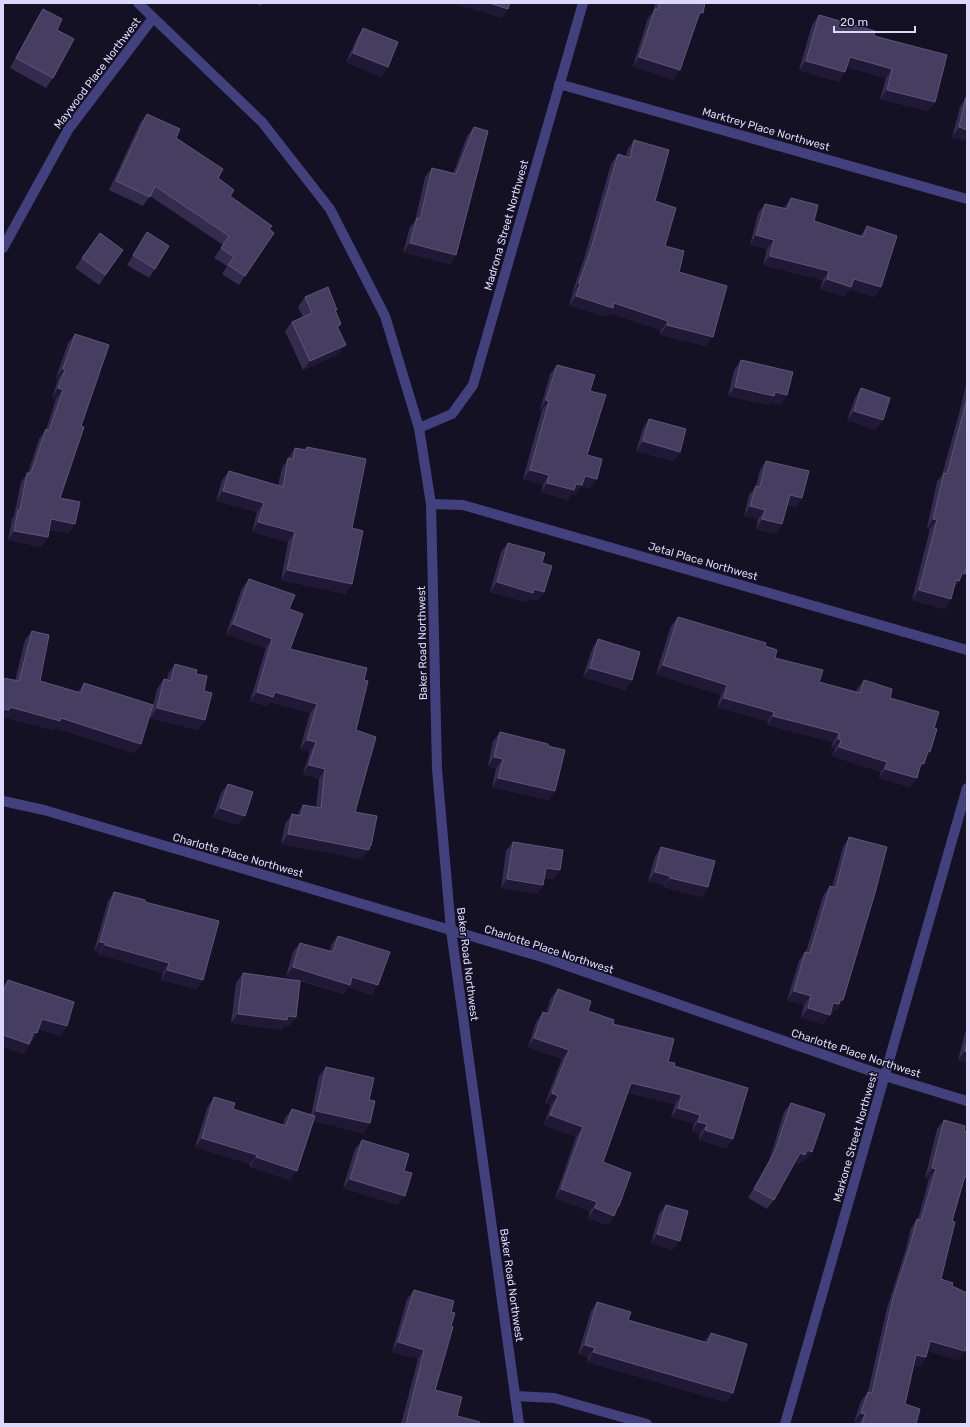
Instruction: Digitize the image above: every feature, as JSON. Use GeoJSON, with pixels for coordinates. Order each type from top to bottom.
{"type":"FeatureCollection","features":[{"type":"Feature","properties":{"kind":"street","name":"Baker Road Northwest"},"geometry":{"type":"LineString","coordinates":[[138,3],[262,122],[330,209],[385,316],[419,428],[431,504],[437,769],[451,930],[519,1424]]}},
{"type":"Feature","properties":{"kind":"street","name":"Madrona Street Northwest"},"geometry":{"type":"LineString","coordinates":[[419,428],[452,414],[473,385],[583,3]]}},
{"type":"Feature","properties":{"kind":"street","name":"Maywood Place Northwest"},"geometry":{"type":"LineString","coordinates":[[3,248],[68,130],[153,18]]}},
{"type":"Feature","properties":{"kind":"street","name":"Marktrey Place Northwest"},"geometry":{"type":"LineString","coordinates":[[559,84],[967,198]]}},
{"type":"Feature","properties":{"kind":"street","name":"Jetal Place Northwest"},"geometry":{"type":"LineString","coordinates":[[431,504],[463,505],[967,650]]}},
{"type":"Feature","properties":{"kind":"street","name":"Markone Street Northwest"},"geometry":{"type":"LineString","coordinates":[[785,1424],[967,788]]}},
{"type":"Feature","properties":{"kind":"street","name":"Charlotte Place Northwest"},"geometry":{"type":"LineString","coordinates":[[3,801],[44,810],[545,958],[885,1076],[967,1101]]}},
{"type":"Feature","properties":{"kind":"street"},"geometry":{"type":"LineString","coordinates":[[515,1396],[554,1398],[648,1424]]}},
{"type":"Feature","properties":{"kind":"building"},"geometry":{"type":"Polygon","coordinates":[[[489,3],[510,3],[508,9],[489,3]]]}},
{"type":"Feature","properties":{"kind":"building"},"geometry":{"type":"Polygon","coordinates":[[[659,3],[705,3],[703,13],[700,12],[680,70],[639,57],[655,9],[658,10],[659,3]]]}},
{"type":"Feature","properties":{"kind":"building"},"geometry":{"type":"Polygon","coordinates":[[[43,9],[62,19],[57,30],[74,39],[53,78],[16,58],[43,9]]]}},
{"type":"Feature","properties":{"kind":"building"},"geometry":{"type":"Polygon","coordinates":[[[819,15],[875,31],[874,36],[947,55],[935,102],[887,90],[892,69],[850,57],[845,72],[806,61],[819,15]]]}},
{"type":"Feature","properties":{"kind":"building"},"geometry":{"type":"Polygon","coordinates":[[[363,28],[398,42],[388,67],[353,53],[363,28]]]}},
{"type":"Feature","properties":{"kind":"building"},"geometry":{"type":"Polygon","coordinates":[[[966,97],[967,98],[967,130],[959,127],[966,97]]]}},
{"type":"Feature","properties":{"kind":"building"},"geometry":{"type":"Polygon","coordinates":[[[147,114],[180,129],[176,138],[223,169],[218,178],[234,190],[230,196],[272,226],[269,229],[274,233],[245,276],[228,265],[234,257],[221,248],[229,236],[155,186],[150,197],[116,181],[147,114]]]}},
{"type":"Feature","properties":{"kind":"building"},"geometry":{"type":"Polygon","coordinates":[[[474,127],[488,131],[456,255],[410,243],[417,218],[420,219],[432,168],[456,174],[474,127]]]}},
{"type":"Feature","properties":{"kind":"building"},"geometry":{"type":"Polygon","coordinates":[[[634,140],[669,150],[655,201],[676,208],[665,246],[684,251],[679,272],[727,286],[713,337],[667,325],[668,321],[614,303],[613,308],[576,296],[618,154],[630,158],[634,140]]]}},
{"type":"Feature","properties":{"kind":"building"},"geometry":{"type":"Polygon","coordinates":[[[791,198],[818,205],[814,221],[863,237],[867,226],[897,236],[881,287],[854,279],[851,287],[827,279],[829,271],[770,256],[774,240],[756,235],[765,204],[787,209],[791,198]]]}},
{"type":"Feature","properties":{"kind":"building"},"geometry":{"type":"Polygon","coordinates":[[[147,232],[169,246],[155,269],[133,255],[147,232]]]}},
{"type":"Feature","properties":{"kind":"building"},"geometry":{"type":"Polygon","coordinates":[[[100,233],[123,250],[105,275],[82,258],[100,233]]]}},
{"type":"Feature","properties":{"kind":"building"},"geometry":{"type":"Polygon","coordinates":[[[328,287],[341,324],[337,326],[346,345],[310,361],[292,322],[312,313],[305,297],[328,287]]]}},
{"type":"Feature","properties":{"kind":"building"},"geometry":{"type":"Polygon","coordinates":[[[75,334],[109,345],[81,426],[84,427],[60,498],[80,502],[75,524],[51,519],[48,537],[14,531],[18,510],[20,510],[27,473],[31,473],[46,429],[49,431],[63,390],[58,388],[65,370],[63,369],[75,334]]]}},
{"type":"Feature","properties":{"kind":"building"},"geometry":{"type":"Polygon","coordinates":[[[741,360],[793,372],[787,395],[775,392],[774,396],[735,387],[741,360]]]}},
{"type":"Feature","properties":{"kind":"building"},"geometry":{"type":"Polygon","coordinates":[[[557,365],[595,375],[590,391],[606,395],[587,455],[602,459],[597,479],[585,476],[582,485],[576,484],[574,490],[547,483],[549,475],[530,470],[549,401],[546,400],[557,365]]]}},
{"type":"Feature","properties":{"kind":"building"},"geometry":{"type":"Polygon","coordinates":[[[861,388],[890,398],[883,420],[854,411],[861,388]]]}},
{"type":"Feature","properties":{"kind":"building"},"geometry":{"type":"Polygon","coordinates":[[[967,399],[967,565],[965,574],[962,573],[959,581],[956,580],[951,599],[919,590],[937,520],[933,519],[944,473],[947,474],[967,399]]]}},
{"type":"Feature","properties":{"kind":"building"},"geometry":{"type":"Polygon","coordinates":[[[649,419],[686,429],[680,452],[643,441],[649,419]]]}},
{"type":"Feature","properties":{"kind":"building"},"geometry":{"type":"Polygon","coordinates":[[[307,447],[366,459],[352,528],[363,531],[352,584],[287,570],[295,532],[258,522],[264,503],[223,491],[229,471],[283,487],[288,458],[293,460],[295,448],[306,450],[307,447]]]}},
{"type":"Feature","properties":{"kind":"building"},"geometry":{"type":"Polygon","coordinates":[[[766,461],[809,471],[802,498],[790,495],[782,524],[762,519],[765,510],[750,506],[756,486],[760,487],[766,461]]]}},
{"type":"Feature","properties":{"kind":"building"},"geometry":{"type":"Polygon","coordinates":[[[508,543],[545,553],[542,563],[552,566],[544,592],[534,589],[533,593],[497,582],[508,543]]]}},
{"type":"Feature","properties":{"kind":"building"},"geometry":{"type":"Polygon","coordinates":[[[249,579],[295,595],[289,609],[303,614],[290,649],[367,668],[364,680],[368,681],[356,730],[376,737],[355,812],[377,816],[369,850],[288,834],[292,814],[301,816],[303,805],[321,808],[325,769],[309,765],[316,742],[307,740],[317,704],[275,692],[273,697],[257,692],[272,639],[233,624],[249,579]]]}},
{"type":"Feature","properties":{"kind":"building"},"geometry":{"type":"Polygon","coordinates":[[[678,617],[766,643],[765,646],[777,650],[775,658],[823,670],[819,682],[860,693],[864,680],[892,689],[890,698],[939,712],[934,728],[937,729],[930,752],[928,751],[924,764],[921,763],[917,778],[885,769],[887,762],[839,747],[841,740],[838,739],[839,733],[773,716],[774,712],[724,698],[727,685],[663,665],[678,617]]]}},
{"type":"Feature","properties":{"kind":"building"},"geometry":{"type":"Polygon","coordinates":[[[32,631],[49,635],[40,681],[81,693],[84,683],[153,705],[141,744],[61,718],[60,721],[10,707],[9,710],[3,709],[3,678],[19,681],[32,631]]]}},
{"type":"Feature","properties":{"kind":"building"},"geometry":{"type":"Polygon","coordinates":[[[598,639],[640,652],[632,680],[590,668],[598,639]]]}},
{"type":"Feature","properties":{"kind":"building"},"geometry":{"type":"Polygon","coordinates":[[[175,664],[197,670],[196,674],[207,676],[204,691],[212,693],[205,720],[157,708],[164,679],[171,681],[175,664]]]}},
{"type":"Feature","properties":{"kind":"building"},"geometry":{"type":"Polygon","coordinates":[[[500,732],[548,744],[548,746],[565,750],[555,791],[498,778],[503,759],[494,757],[500,732]]]}},
{"type":"Feature","properties":{"kind":"building"},"geometry":{"type":"Polygon","coordinates":[[[228,784],[253,792],[245,816],[220,808],[228,784]]]}},
{"type":"Feature","properties":{"kind":"building"},"geometry":{"type":"Polygon","coordinates":[[[849,837],[887,847],[843,1000],[840,1000],[839,1004],[833,1003],[830,1015],[808,1008],[811,996],[794,991],[805,952],[810,953],[830,886],[836,888],[849,837]]]}},
{"type":"Feature","properties":{"kind":"building"},"geometry":{"type":"Polygon","coordinates":[[[513,842],[563,850],[560,870],[546,868],[543,885],[507,879],[513,842]]]}},
{"type":"Feature","properties":{"kind":"building"},"geometry":{"type":"Polygon","coordinates":[[[661,847],[715,861],[708,887],[670,878],[670,876],[655,872],[661,847]]]}},
{"type":"Feature","properties":{"kind":"building"},"geometry":{"type":"Polygon","coordinates":[[[114,892],[145,900],[145,902],[219,921],[203,980],[167,970],[169,963],[105,945],[105,943],[100,942],[114,892]]]}},
{"type":"Feature","properties":{"kind":"building"},"geometry":{"type":"Polygon","coordinates":[[[338,936],[390,952],[378,985],[352,977],[350,985],[293,967],[300,943],[333,952],[338,936]]]}},
{"type":"Feature","properties":{"kind":"building"},"geometry":{"type":"Polygon","coordinates":[[[243,973],[300,981],[296,1017],[288,1016],[287,1020],[238,1014],[243,973]]]}},
{"type":"Feature","properties":{"kind":"building"},"geometry":{"type":"Polygon","coordinates":[[[8,980],[74,1002],[67,1026],[42,1019],[37,1033],[34,1032],[29,1044],[3,1035],[3,993],[8,980]]]}},
{"type":"Feature","properties":{"kind":"building"},"geometry":{"type":"Polygon","coordinates":[[[558,989],[591,1001],[588,1011],[614,1020],[613,1024],[674,1039],[668,1062],[675,1063],[674,1066],[748,1088],[733,1139],[705,1130],[707,1124],[698,1122],[700,1115],[678,1108],[682,1095],[631,1083],[603,1162],[631,1173],[614,1216],[595,1208],[597,1202],[561,1189],[583,1127],[550,1115],[558,1096],[552,1093],[569,1050],[534,1038],[543,1012],[549,1014],[558,989]]]}},
{"type":"Feature","properties":{"kind":"building"},"geometry":{"type":"Polygon","coordinates":[[[326,1067],[374,1078],[369,1100],[375,1101],[370,1123],[316,1111],[326,1067]]]}},
{"type":"Feature","properties":{"kind":"building"},"geometry":{"type":"Polygon","coordinates":[[[214,1097],[235,1103],[233,1109],[286,1126],[292,1109],[315,1116],[297,1171],[256,1157],[257,1155],[202,1138],[214,1097]]]}},
{"type":"Feature","properties":{"kind":"building"},"geometry":{"type":"Polygon","coordinates":[[[791,1103],[825,1114],[812,1152],[807,1150],[805,1155],[800,1153],[774,1200],[754,1189],[775,1151],[791,1103]]]}},
{"type":"Feature","properties":{"kind":"building"},"geometry":{"type":"Polygon","coordinates":[[[944,1120],[965,1126],[964,1131],[967,1132],[967,1173],[952,1221],[955,1222],[941,1279],[953,1283],[952,1286],[967,1293],[967,1345],[965,1351],[930,1341],[926,1357],[916,1355],[905,1404],[920,1409],[916,1424],[862,1424],[865,1414],[861,1413],[868,1392],[872,1393],[893,1298],[917,1219],[921,1220],[936,1169],[932,1168],[944,1120]]]}},
{"type":"Feature","properties":{"kind":"building"},"geometry":{"type":"Polygon","coordinates":[[[362,1140],[409,1154],[404,1171],[412,1173],[405,1196],[350,1179],[362,1140]]]}},
{"type":"Feature","properties":{"kind":"building"},"geometry":{"type":"Polygon","coordinates":[[[666,1205],[688,1211],[680,1241],[657,1234],[666,1205]]]}},
{"type":"Feature","properties":{"kind":"building"},"geometry":{"type":"Polygon","coordinates":[[[414,1290],[454,1301],[451,1312],[455,1313],[451,1326],[453,1327],[435,1390],[462,1397],[457,1416],[480,1422],[479,1424],[406,1424],[424,1350],[398,1342],[414,1290]]]}},
{"type":"Feature","properties":{"kind":"building"},"geometry":{"type":"Polygon","coordinates":[[[597,1302],[631,1312],[628,1320],[708,1343],[711,1333],[747,1344],[733,1393],[593,1352],[595,1348],[585,1345],[597,1302]]]}}]}
